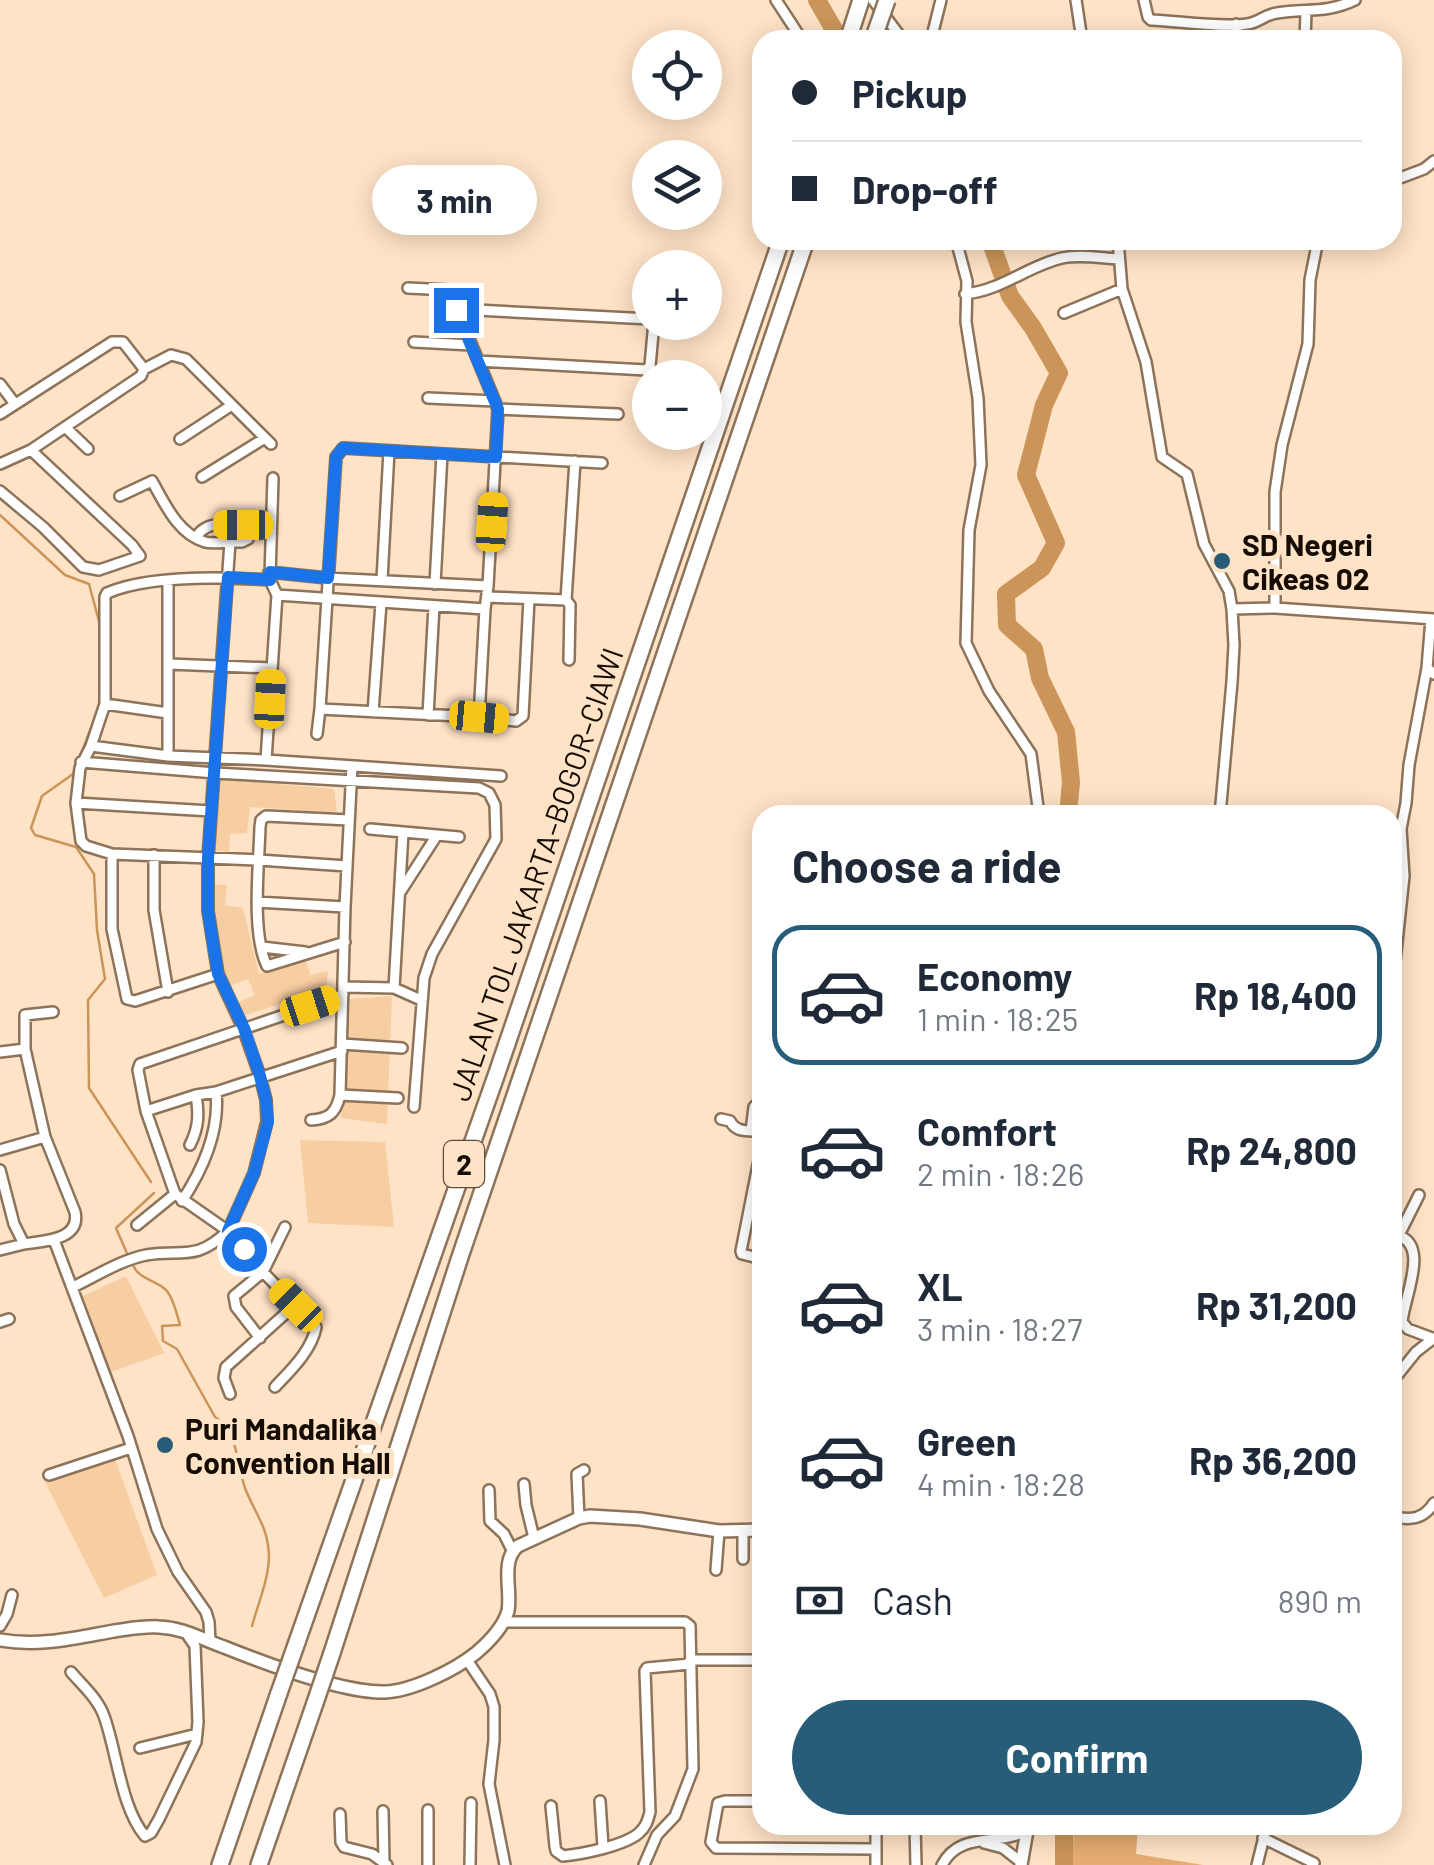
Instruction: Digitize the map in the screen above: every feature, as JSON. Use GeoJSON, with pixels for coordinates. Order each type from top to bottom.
{"type":"FeatureCollection","features":[{"type":"Feature","properties":{"kind":"highway"},"geometry":{"type":"LineString","coordinates":[[851,30],[861,0]]}},
{"type":"Feature","properties":{"kind":"highway"},"geometry":{"type":"LineString","coordinates":[[876,30],[886,0]]}},
{"type":"Feature","properties":{"kind":"highway","name":"JALAN TOL JAKARTA–BOGOR–CIAWI"},"geometry":{"type":"LineString","coordinates":[[220,1865],[497,1073],[778,250]]}},
{"type":"Feature","properties":{"kind":"highway","name":"JALAN TOL JAKARTA–BOGOR–CIAWI"},"geometry":{"type":"LineString","coordinates":[[262,1865],[460,1257],[803,250]]}},
{"type":"Feature","properties":{"kind":"highway"},"geometry":{"type":"LineString","coordinates":[[630,686],[653,693]]}},
{"type":"Feature","properties":{"kind":"highway"},"geometry":{"type":"LineString","coordinates":[[211,1865],[256,1760]]}},
{"type":"Feature","properties":{"kind":"street"},"geometry":{"type":"LineString","coordinates":[[776,0],[796,30]]}},
{"type":"Feature","properties":{"kind":"street"},"geometry":{"type":"LineString","coordinates":[[873,0],[896,30]]}},
{"type":"Feature","properties":{"kind":"street"},"geometry":{"type":"LineString","coordinates":[[934,30],[941,0]]}},
{"type":"Feature","properties":{"kind":"street"},"geometry":{"type":"LineString","coordinates":[[1076,0],[1080,30]]}},
{"type":"Feature","properties":{"kind":"street"},"geometry":{"type":"LineString","coordinates":[[1144,0],[1151,20],[1207,30]]}},
{"type":"Feature","properties":{"kind":"street"},"geometry":{"type":"LineString","coordinates":[[1242,30],[1274,12],[1341,7],[1355,0]]}},
{"type":"Feature","properties":{"kind":"street"},"geometry":{"type":"LineString","coordinates":[[1305,30],[1306,12]]}},
{"type":"Feature","properties":{"kind":"street"},"geometry":{"type":"LineString","coordinates":[[1402,177],[1424,170],[1434,162]]}},
{"type":"Feature","properties":{"kind":"street"},"geometry":{"type":"LineString","coordinates":[[959,250],[967,281],[966,322],[978,398],[981,464],[969,530],[966,643],[989,691],[1031,754],[1039,805]]}},
{"type":"Feature","properties":{"kind":"street"},"geometry":{"type":"LineString","coordinates":[[1118,250],[1122,289],[1146,362],[1162,457],[1187,474],[1204,544],[1229,591],[1234,645],[1221,805]]}},
{"type":"Feature","properties":{"kind":"street"},"geometry":{"type":"LineString","coordinates":[[1276,608],[1274,492],[1308,344],[1310,280],[1316,250]]}},
{"type":"Feature","properties":{"kind":"street"},"geometry":{"type":"LineString","coordinates":[[965,294],[996,288],[1063,258],[1118,259]]}},
{"type":"Feature","properties":{"kind":"street"},"geometry":{"type":"LineString","coordinates":[[408,288],[448,290],[496,405],[479,717]]}},
{"type":"Feature","properties":{"kind":"street"},"geometry":{"type":"LineString","coordinates":[[1064,314],[1122,289]]}},
{"type":"Feature","properties":{"kind":"street"},"geometry":{"type":"LineString","coordinates":[[456,310],[632,320]]}},
{"type":"Feature","properties":{"kind":"street"},"geometry":{"type":"LineString","coordinates":[[478,361],[646,370],[650,366],[651,340]]}},
{"type":"Feature","properties":{"kind":"street"},"geometry":{"type":"LineString","coordinates":[[0,414],[115,341],[123,342],[144,369]]}},
{"type":"Feature","properties":{"kind":"street"},"geometry":{"type":"LineString","coordinates":[[414,342],[471,345]]}},
{"type":"Feature","properties":{"kind":"street"},"geometry":{"type":"LineString","coordinates":[[0,464],[31,450],[140,376],[144,369],[171,355],[181,357],[202,373],[268,441],[202,477]]}},
{"type":"Feature","properties":{"kind":"street"},"geometry":{"type":"LineString","coordinates":[[0,384],[15,404]]}},
{"type":"Feature","properties":{"kind":"street"},"geometry":{"type":"LineString","coordinates":[[428,398],[618,414]]}},
{"type":"Feature","properties":{"kind":"street"},"geometry":{"type":"LineString","coordinates":[[180,438],[232,405]]}},
{"type":"Feature","properties":{"kind":"street"},"geometry":{"type":"LineString","coordinates":[[65,427],[88,450]]}},
{"type":"Feature","properties":{"kind":"street"},"geometry":{"type":"LineString","coordinates":[[317,734],[336,457],[343,448],[602,463]]}},
{"type":"Feature","properties":{"kind":"street"},"geometry":{"type":"LineString","coordinates":[[0,491],[44,527],[82,567],[99,570],[140,556],[31,450]]}},
{"type":"Feature","properties":{"kind":"street"},"geometry":{"type":"LineString","coordinates":[[382,580],[389,451]]}},
{"type":"Feature","properties":{"kind":"street"},"geometry":{"type":"LineString","coordinates":[[435,584],[442,454]]}},
{"type":"Feature","properties":{"kind":"street"},"geometry":{"type":"LineString","coordinates":[[569,660],[570,605],[566,600],[575,462]]}},
{"type":"Feature","properties":{"kind":"street"},"geometry":{"type":"LineString","coordinates":[[266,760],[277,595],[270,576],[273,478]]}},
{"type":"Feature","properties":{"kind":"street"},"geometry":{"type":"LineString","coordinates":[[120,496],[152,481],[176,523],[203,542],[242,542],[248,539],[249,529],[243,525],[206,525],[196,536]]}},
{"type":"Feature","properties":{"kind":"street"},"geometry":{"type":"LineString","coordinates":[[73,1287],[123,1262],[145,1256],[194,1253],[214,1244],[228,1231],[254,1173],[266,1130],[267,1108],[260,1076],[244,1028],[218,974],[208,911],[208,858],[230,542]]}},
{"type":"Feature","properties":{"kind":"street"},"geometry":{"type":"LineString","coordinates":[[347,866],[112,854],[86,846],[80,836],[76,804],[81,762],[106,704],[107,593],[168,580],[270,576],[435,584],[530,599],[566,600]]}},
{"type":"Feature","properties":{"kind":"street"},"geometry":{"type":"LineString","coordinates":[[168,580],[168,756]]}},
{"type":"Feature","properties":{"kind":"street"},"geometry":{"type":"LineString","coordinates":[[277,595],[485,609]]}},
{"type":"Feature","properties":{"kind":"street"},"geometry":{"type":"LineString","coordinates":[[320,709],[516,721],[523,716],[530,599]]}},
{"type":"Feature","properties":{"kind":"street"},"geometry":{"type":"LineString","coordinates":[[373,712],[381,603]]}},
{"type":"Feature","properties":{"kind":"street"},"geometry":{"type":"LineString","coordinates":[[428,715],[434,606]]}},
{"type":"Feature","properties":{"kind":"street"},"geometry":{"type":"LineString","coordinates":[[1232,609],[1276,608],[1433,619],[1430,671],[1408,765],[1402,895]]}},
{"type":"Feature","properties":{"kind":"street"},"geometry":{"type":"LineString","coordinates":[[169,664],[271,668]]}},
{"type":"Feature","properties":{"kind":"street"},"geometry":{"type":"LineString","coordinates":[[106,704],[168,713]]}},
{"type":"Feature","properties":{"kind":"street"},"geometry":{"type":"LineString","coordinates":[[91,746],[168,756],[500,776]]}},
{"type":"Feature","properties":{"kind":"street"},"geometry":{"type":"LineString","coordinates":[[81,762],[479,788],[489,792],[494,799],[496,838],[432,954],[424,978],[414,1107]]}},
{"type":"Feature","properties":{"kind":"street"},"geometry":{"type":"LineString","coordinates":[[311,1120],[327,1118],[340,1096],[352,766]]}},
{"type":"Feature","properties":{"kind":"street"},"geometry":{"type":"LineString","coordinates":[[76,804],[211,810]]}},
{"type":"Feature","properties":{"kind":"street"},"geometry":{"type":"LineString","coordinates":[[345,942],[267,966],[257,902],[261,820],[266,816],[350,820]]}},
{"type":"Feature","properties":{"kind":"street"},"geometry":{"type":"LineString","coordinates":[[370,829],[459,837]]}},
{"type":"Feature","properties":{"kind":"street"},"geometry":{"type":"LineString","coordinates":[[394,988],[403,832]]}},
{"type":"Feature","properties":{"kind":"street"},"geometry":{"type":"LineString","coordinates":[[399,894],[438,835]]}},
{"type":"Feature","properties":{"kind":"street"},"geometry":{"type":"LineString","coordinates":[[112,854],[112,929],[126,998],[135,1001],[218,974]]}},
{"type":"Feature","properties":{"kind":"street"},"geometry":{"type":"LineString","coordinates":[[154,855],[154,910],[168,992]]}},
{"type":"Feature","properties":{"kind":"street"},"geometry":{"type":"LineString","coordinates":[[257,902],[345,907]]}},
{"type":"Feature","properties":{"kind":"street"},"geometry":{"type":"LineString","coordinates":[[262,947],[308,952]]}},
{"type":"Feature","properties":{"kind":"street"},"geometry":{"type":"LineString","coordinates":[[275,1387],[298,1361],[316,1326],[228,1231],[178,1198],[146,1111],[140,1064],[343,991],[394,988],[422,1000]]}},
{"type":"Feature","properties":{"kind":"street"},"geometry":{"type":"LineString","coordinates":[[0,1250],[54,1240],[70,1232],[77,1220],[45,1137],[25,1049],[25,1014],[52,1012]]}},
{"type":"Feature","properties":{"kind":"street"},"geometry":{"type":"LineString","coordinates":[[146,1111],[216,1092],[342,1048],[402,1048]]}},
{"type":"Feature","properties":{"kind":"street"},"geometry":{"type":"LineString","coordinates":[[0,1052],[25,1049]]}},
{"type":"Feature","properties":{"kind":"street"},"geometry":{"type":"LineString","coordinates":[[137,1225],[178,1198],[205,1160],[216,1092]]}},
{"type":"Feature","properties":{"kind":"street"},"geometry":{"type":"LineString","coordinates":[[190,1144],[199,1119],[196,1095]]}},
{"type":"Feature","properties":{"kind":"street"},"geometry":{"type":"LineString","coordinates":[[340,1096],[398,1098]]}},
{"type":"Feature","properties":{"kind":"street"},"geometry":{"type":"LineString","coordinates":[[721,1119],[730,1121],[738,1130],[752,1131]]}},
{"type":"Feature","properties":{"kind":"street"},"geometry":{"type":"LineString","coordinates":[[0,1150],[45,1137]]}},
{"type":"Feature","properties":{"kind":"street"},"geometry":{"type":"LineString","coordinates":[[0,1170],[14,1224],[24,1244]]}},
{"type":"Feature","properties":{"kind":"street"},"geometry":{"type":"LineString","coordinates":[[752,1195],[741,1251],[752,1256]]}},
{"type":"Feature","properties":{"kind":"street"},"geometry":{"type":"LineString","coordinates":[[1402,1227],[1420,1195]]}},
{"type":"Feature","properties":{"kind":"street"},"geometry":{"type":"LineString","coordinates":[[260,1338],[236,1307],[234,1296],[263,1272],[285,1228]]}},
{"type":"Feature","properties":{"kind":"street"},"geometry":{"type":"LineString","coordinates":[[54,1240],[157,1530],[178,1572],[206,1612],[210,1641]]}},
{"type":"Feature","properties":{"kind":"street"},"geometry":{"type":"LineString","coordinates":[[1402,1240],[1412,1243],[1414,1251],[1402,1322],[1408,1329],[1433,1338]]}},
{"type":"Feature","properties":{"kind":"street"},"geometry":{"type":"LineString","coordinates":[[230,1394],[224,1378],[226,1367],[296,1305]]}},
{"type":"Feature","properties":{"kind":"street"},"geometry":{"type":"LineString","coordinates":[[1402,1370],[1433,1338]]}},
{"type":"Feature","properties":{"kind":"street"},"geometry":{"type":"LineString","coordinates":[[49,1475],[131,1448]]}},
{"type":"Feature","properties":{"kind":"street"},"geometry":{"type":"LineString","coordinates":[[579,1518],[577,1474],[584,1470]]}},
{"type":"Feature","properties":{"kind":"street"},"geometry":{"type":"LineString","coordinates":[[524,1484],[534,1538]]}},
{"type":"Feature","properties":{"kind":"street"},"geometry":{"type":"LineString","coordinates":[[0,1640],[43,1643],[145,1626],[184,1630],[336,1684],[376,1692],[397,1691],[467,1660],[504,1622],[512,1550],[504,1534],[490,1521],[489,1490]]}},
{"type":"Feature","properties":{"kind":"street"},"geometry":{"type":"LineString","coordinates":[[1402,1519],[1422,1516],[1434,1503]]}},
{"type":"Feature","properties":{"kind":"street"},"geometry":{"type":"LineString","coordinates":[[512,1550],[579,1518],[640,1519],[720,1531],[752,1530]]}},
{"type":"Feature","properties":{"kind":"street"},"geometry":{"type":"LineString","coordinates":[[743,1530],[743,1560]]}},
{"type":"Feature","properties":{"kind":"street"},"geometry":{"type":"LineString","coordinates":[[716,1570],[720,1531]]}},
{"type":"Feature","properties":{"kind":"street"},"geometry":{"type":"LineString","coordinates":[[0,1626],[12,1595]]}},
{"type":"Feature","properties":{"kind":"street"},"geometry":{"type":"LineString","coordinates":[[504,1622],[688,1623],[692,1775],[676,1816],[657,1835],[644,1865]]}},
{"type":"Feature","properties":{"kind":"street"},"geometry":{"type":"LineString","coordinates":[[71,1672],[103,1713],[127,1799],[145,1836],[159,1819],[196,1742],[195,1646],[184,1630]]}},
{"type":"Feature","properties":{"kind":"street"},"geometry":{"type":"LineString","coordinates":[[467,1660],[486,1686],[494,1707],[489,1784],[505,1865]]}},
{"type":"Feature","properties":{"kind":"street"},"geometry":{"type":"LineString","coordinates":[[551,1806],[559,1854],[567,1856],[603,1848],[638,1834],[649,1818],[647,1668],[752,1660]]}},
{"type":"Feature","properties":{"kind":"street"},"geometry":{"type":"LineString","coordinates":[[140,1748],[196,1734]]}},
{"type":"Feature","properties":{"kind":"street"},"geometry":{"type":"LineString","coordinates":[[600,1801],[603,1848]]}},
{"type":"Feature","properties":{"kind":"street"},"geometry":{"type":"LineString","coordinates":[[752,1801],[718,1803],[711,1836],[716,1848],[876,1849]]}},
{"type":"Feature","properties":{"kind":"street"},"geometry":{"type":"LineString","coordinates":[[470,1865],[471,1803]]}},
{"type":"Feature","properties":{"kind":"street"},"geometry":{"type":"LineString","coordinates":[[428,1810],[428,1865]]}},
{"type":"Feature","properties":{"kind":"street"},"geometry":{"type":"LineString","coordinates":[[383,1811],[385,1864]]}},
{"type":"Feature","properties":{"kind":"street"},"geometry":{"type":"LineString","coordinates":[[340,1814],[344,1847],[372,1854],[385,1864]]}},
{"type":"Feature","properties":{"kind":"street"},"geometry":{"type":"LineString","coordinates":[[876,1835],[876,1865]]}},
{"type":"Feature","properties":{"kind":"street"},"geometry":{"type":"LineString","coordinates":[[915,1835],[916,1865]]}},
{"type":"Feature","properties":{"kind":"street"},"geometry":{"type":"LineString","coordinates":[[942,1865],[958,1846],[1017,1835]]}},
{"type":"Feature","properties":{"kind":"street"},"geometry":{"type":"LineString","coordinates":[[1021,1864],[1026,1835]]}},
{"type":"Feature","properties":{"kind":"street"},"geometry":{"type":"LineString","coordinates":[[1257,1865],[1264,1835]]}},
{"type":"Feature","properties":{"kind":"street"},"geometry":{"type":"LineString","coordinates":[[1263,1838],[1314,1863]]}},
{"type":"Feature","properties":{"kind":"street"},"geometry":{"type":"LineString","coordinates":[[981,1842],[1002,1848],[1021,1864]]}},
{"type":"Feature","properties":{"kind":"shaded area"},"geometry":{"type":"Polygon","coordinates":[[[219,779],[334,789],[337,813],[250,807],[247,833],[230,834],[229,852],[214,850],[219,779]]]}},
{"type":"Feature","properties":{"kind":"shaded area"},"geometry":{"type":"Polygon","coordinates":[[[210,884],[227,885],[225,905],[243,908],[259,974],[306,960],[310,975],[328,971],[326,989],[243,1016],[237,1003],[255,995],[248,979],[227,987],[214,937],[210,884]]]}},
{"type":"Feature","properties":{"kind":"shaded area"},"geometry":{"type":"Polygon","coordinates":[[[392,996],[387,1124],[341,1118],[349,999],[392,996]]]}},
{"type":"Feature","properties":{"kind":"shaded area"},"geometry":{"type":"Polygon","coordinates":[[[300,1140],[385,1142],[394,1227],[308,1223],[300,1140]]]}},
{"type":"Feature","properties":{"kind":"shaded area"},"geometry":{"type":"Polygon","coordinates":[[[126,1276],[164,1353],[111,1372],[83,1296],[126,1276]]]}},
{"type":"Feature","properties":{"kind":"shaded area"},"geometry":{"type":"Polygon","coordinates":[[[115,1459],[157,1575],[104,1598],[45,1482],[115,1459]]]}},
{"type":"Feature","properties":{"kind":"shaded area"},"geometry":{"type":"Polygon","coordinates":[[[1074,1835],[1137,1835],[1136,1854],[1203,1865],[1072,1865],[1074,1835]]]}},
{"type":"Feature","properties":{"kind":"waterway"},"geometry":{"type":"LineString","coordinates":[[817,0],[834,30]]}},
{"type":"Feature","properties":{"kind":"waterway"},"geometry":{"type":"LineString","coordinates":[[994,250],[1010,296],[1059,373],[1044,405],[1026,475],[1056,543],[1042,568],[1006,594],[1007,625],[1034,649],[1040,678],[1066,732],[1071,782],[1069,805]]}},
{"type":"Feature","properties":{"kind":"waterway"},"geometry":{"type":"LineString","coordinates":[[0,515],[65,575],[89,584],[101,629]]}},
{"type":"Feature","properties":{"kind":"waterway"},"geometry":{"type":"LineString","coordinates":[[101,652],[99,708],[73,774],[42,796],[31,828],[35,835],[76,847],[94,874],[105,979],[88,1000],[89,1088],[151,1182]]}},
{"type":"Feature","properties":{"kind":"waterway"},"geometry":{"type":"LineString","coordinates":[[129,1258],[116,1228],[154,1193]]}},
{"type":"Feature","properties":{"kind":"waterway"},"geometry":{"type":"LineString","coordinates":[[133,1265],[140,1274],[163,1287],[172,1299],[180,1325],[162,1326],[163,1341],[177,1349],[215,1417],[228,1430],[245,1488],[264,1528],[269,1564],[252,1626]]}},
{"type":"Feature","properties":{"kind":"waterway"},"geometry":{"type":"LineString","coordinates":[[1064,1835],[1064,1865]]}},
{"type":"Feature","properties":{"kind":"place","name":"SD Negeri Cikeas 02"},"geometry":{"type":"Point","coordinates":[1222,561]}},
{"type":"Feature","properties":{"kind":"place","name":"Puri Mandalika Convention Hall"},"geometry":{"type":"Point","coordinates":[165,1445]}},
{"type":"Feature","properties":{"kind":"route"},"geometry":{"type":"LineString","coordinates":[[244,1249],[228,1231],[258,1162],[268,1122],[267,1108],[244,1028],[218,974],[208,911],[208,858],[228,577],[270,580],[270,572],[328,578],[336,457],[343,448],[496,457],[498,409],[456,310]]}}]}
